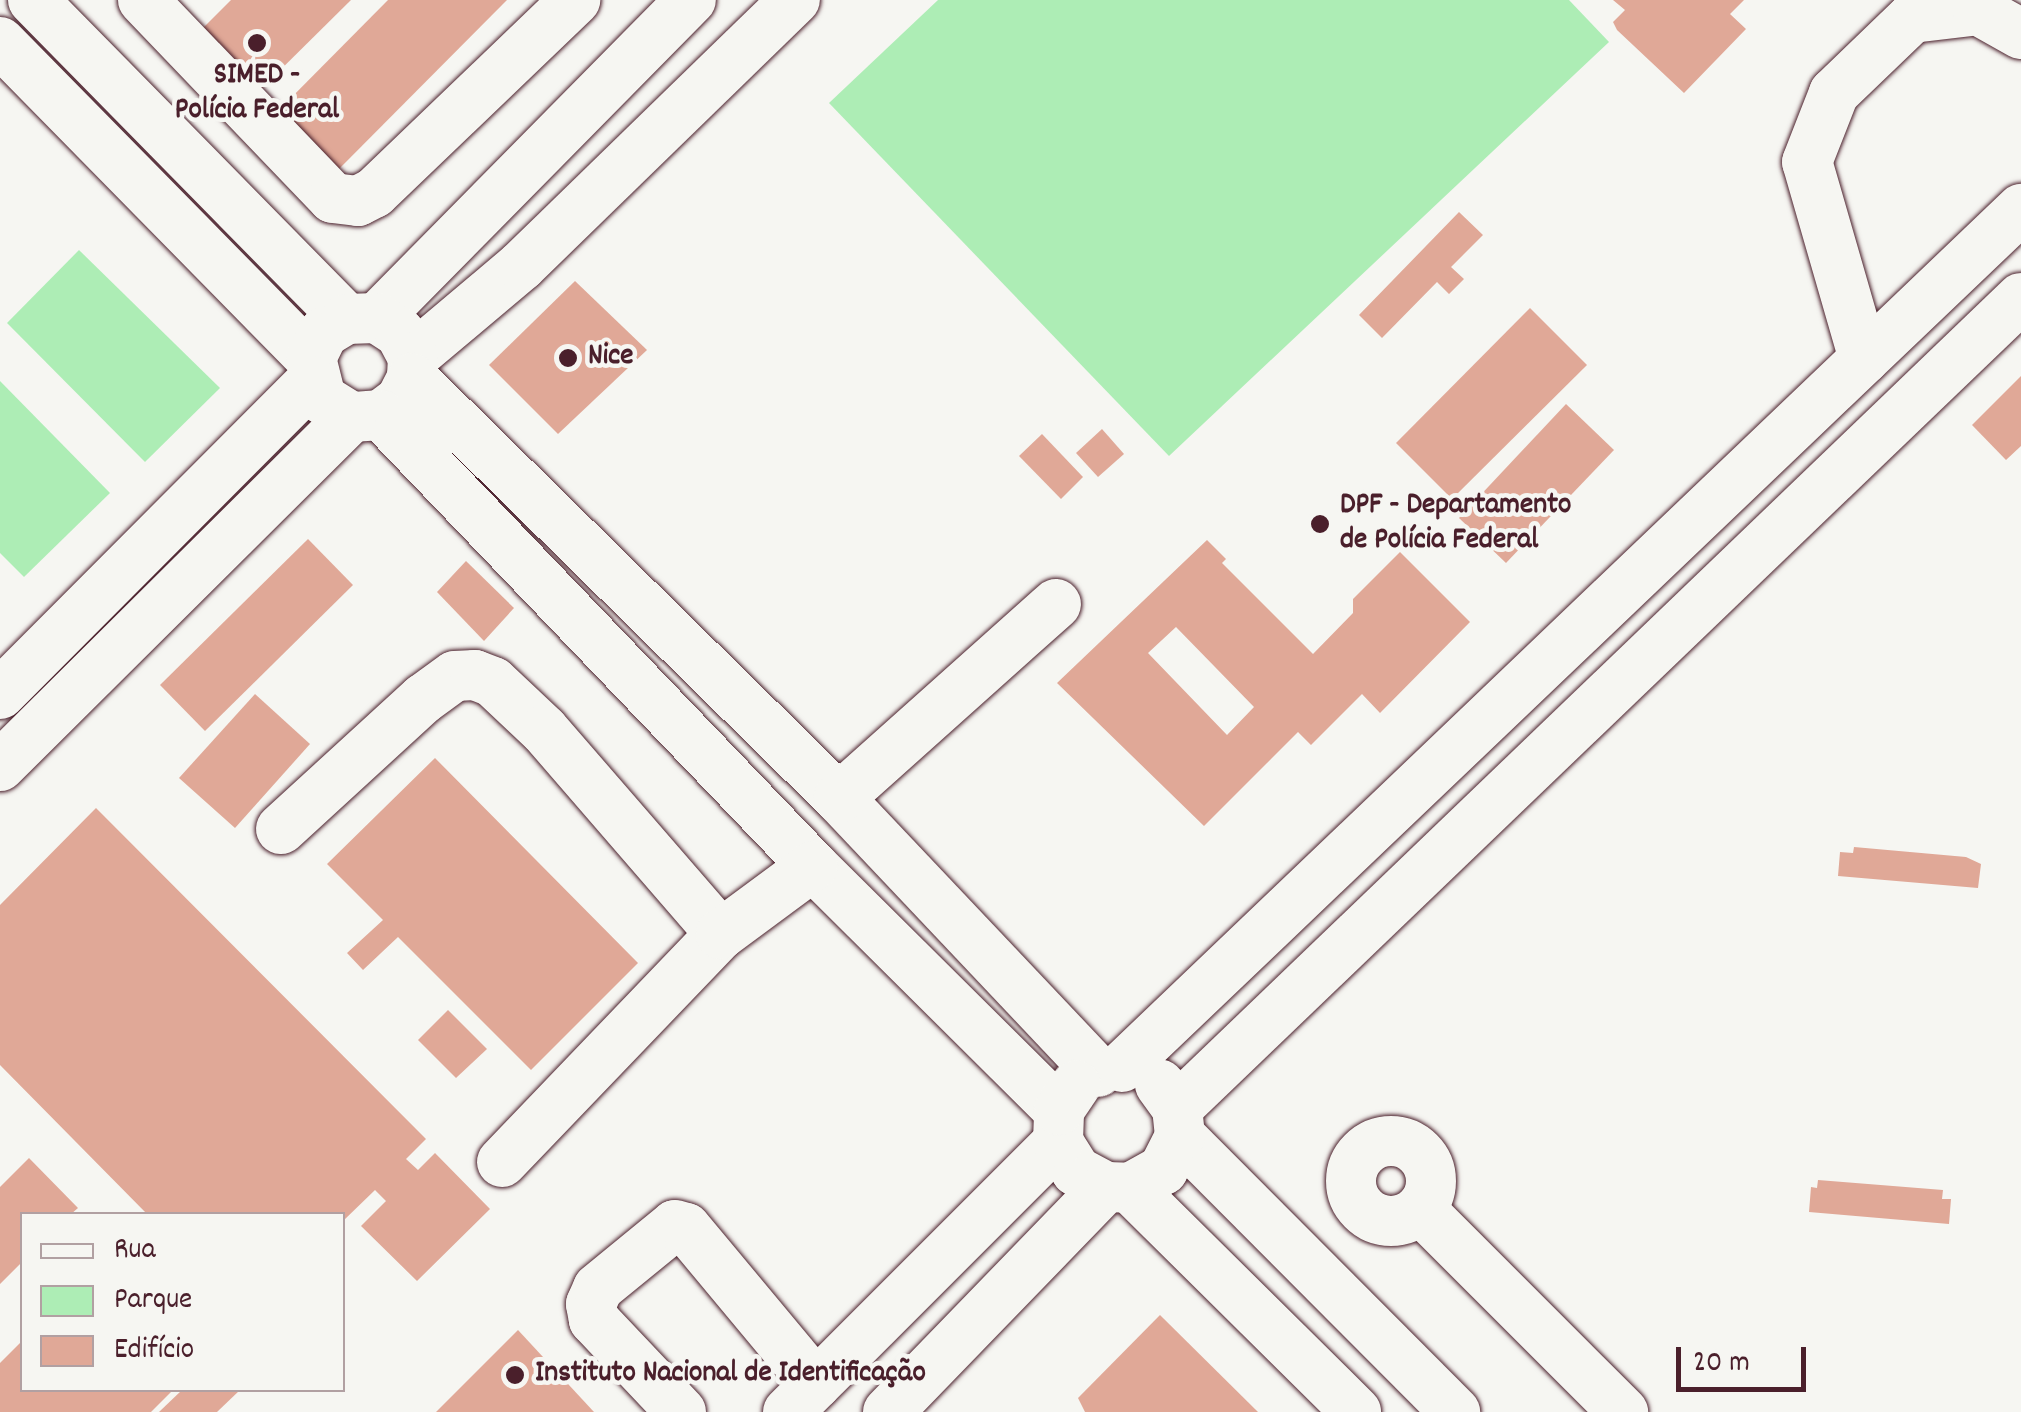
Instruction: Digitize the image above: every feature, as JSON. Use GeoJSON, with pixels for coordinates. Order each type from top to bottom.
{"type":"FeatureCollection","features":[{"type":"Feature","properties":{"kind":"lane"},"geometry":{"type":"LineString","coordinates":[[33,0],[361,318],[400,333],[389,392]]}},
{"type":"Feature","properties":{"kind":"lane"},"geometry":{"type":"LineString","coordinates":[[143,0],[333,198],[358,201],[374,193],[574,0]]}},
{"type":"Feature","properties":{"kind":"lane"},"geometry":{"type":"LineString","coordinates":[[0,694],[311,369],[323,334],[361,318],[691,0]]}},
{"type":"Feature","properties":{"kind":"lane"},"geometry":{"type":"LineString","coordinates":[[0,766],[794,0]]}},
{"type":"Feature","properties":{"kind":"lane"},"geometry":{"type":"LineString","coordinates":[[1864,359],[1807,162],[1834,93],[1912,18],[1978,10],[2021,34]]}},
{"type":"Feature","properties":{"kind":"lane"},"geometry":{"type":"LineString","coordinates":[[0,42],[311,369],[320,398],[389,392],[839,798],[1110,1070]]}},
{"type":"Feature","properties":{"kind":"lane"},"geometry":{"type":"LineString","coordinates":[[1110,1070],[2021,209]]}},
{"type":"Feature","properties":{"kind":"lane"},"geometry":{"type":"LineString","coordinates":[[888,1412],[1118,1188],[1163,1170],[1178,1122],[2021,298]]}},
{"type":"Feature","properties":{"kind":"lane"},"geometry":{"type":"LineString","coordinates":[[389,392],[812,866],[1059,1126],[1076,1172],[1118,1188],[1356,1412]]}},
{"type":"Feature","properties":{"kind":"lane"},"geometry":{"type":"LineString","coordinates":[[839,798],[1056,604]]}},
{"type":"Feature","properties":{"kind":"lane"},"geometry":{"type":"LineString","coordinates":[[280,829],[423,698],[454,676],[476,674],[494,682],[544,730],[721,934]]}},
{"type":"Feature","properties":{"kind":"lane"},"geometry":{"type":"LineString","coordinates":[[502,1162],[721,934],[812,866]]}},
{"type":"Feature","properties":{"kind":"lane"},"geometry":{"type":"LineString","coordinates":[[681,1412],[594,1320],[591,1304],[598,1288],[675,1226],[686,1228],[802,1398],[1059,1126],[1080,1079],[1110,1070],[1154,1077],[1178,1122],[1456,1412]]}},
{"type":"Feature","properties":{"kind":"lane"},"geometry":{"type":"LineString","coordinates":[[1421,1210],[1623,1412]]}},
{"type":"Feature","properties":{"kind":"green space"},"geometry":{"type":"Polygon","coordinates":[[[938,0],[1569,0],[1609,42],[1169,456],[829,103],[938,0]]]}},
{"type":"Feature","properties":{"kind":"green space"},"geometry":{"type":"Polygon","coordinates":[[[79,250],[220,388],[145,462],[7,323],[79,250]]]}},
{"type":"Feature","properties":{"kind":"green space"},"geometry":{"type":"Polygon","coordinates":[[[0,381],[110,493],[24,577],[0,553],[0,381]]]}},
{"type":"Feature","properties":{"kind":"building","name":"SIMED - Polícia Federal"},"geometry":{"type":"Polygon","coordinates":[[[231,0],[351,0],[257,93],[197,34],[231,0]]]}},
{"type":"Feature","properties":{"kind":"building"},"geometry":{"type":"Polygon","coordinates":[[[388,0],[507,0],[335,173],[276,113],[388,0]]]}},
{"type":"Feature","properties":{"kind":"building"},"geometry":{"type":"Polygon","coordinates":[[[1613,0],[1744,0],[1730,14],[1746,29],[1684,93],[1617,30],[1613,22],[1625,10],[1613,0]]]}},
{"type":"Feature","properties":{"kind":"building"},"geometry":{"type":"Polygon","coordinates":[[[1459,212],[1483,235],[1451,267],[1464,279],[1449,294],[1437,282],[1382,338],[1359,315],[1459,212]]]}},
{"type":"Feature","properties":{"kind":"building","name":"Nice"},"geometry":{"type":"Polygon","coordinates":[[[575,281],[647,350],[558,434],[489,365],[575,281]]]}},
{"type":"Feature","properties":{"kind":"building"},"geometry":{"type":"Polygon","coordinates":[[[1530,308],[1587,365],[1452,499],[1396,443],[1530,308]]]}},
{"type":"Feature","properties":{"kind":"building"},"geometry":{"type":"Polygon","coordinates":[[[2021,376],[2021,446],[2006,460],[1972,425],[2021,376]]]}},
{"type":"Feature","properties":{"kind":"building"},"geometry":{"type":"Polygon","coordinates":[[[1566,404],[1614,450],[1506,563],[1459,518],[1566,404]]]}},
{"type":"Feature","properties":{"kind":"building"},"geometry":{"type":"Polygon","coordinates":[[[1102,429],[1124,454],[1098,477],[1076,453],[1102,429]]]}},
{"type":"Feature","properties":{"kind":"building"},"geometry":{"type":"Polygon","coordinates":[[[1042,434],[1083,477],[1061,499],[1019,456],[1042,434]]]}},
{"type":"Feature","properties":{"kind":"building"},"geometry":{"type":"Polygon","coordinates":[[[308,539],[353,585],[205,731],[160,685],[308,539]]]}},
{"type":"Feature","properties":{"kind":"building"},"geometry":{"type":"Polygon","coordinates":[[[1207,540],[1226,559],[1222,563],[1313,654],[1353,613],[1353,599],[1400,552],[1470,622],[1380,713],[1362,694],[1311,745],[1298,732],[1204,826],[1057,683],[1207,540]],[[1176,627],[1148,653],[1227,735],[1254,707],[1176,627]]]}},
{"type":"Feature","properties":{"kind":"building"},"geometry":{"type":"Polygon","coordinates":[[[466,561],[514,608],[484,641],[437,592],[466,561]]]}},
{"type":"Feature","properties":{"kind":"building"},"geometry":{"type":"Polygon","coordinates":[[[255,694],[310,744],[235,828],[179,778],[255,694]]]}},
{"type":"Feature","properties":{"kind":"building"},"geometry":{"type":"Polygon","coordinates":[[[435,758],[638,963],[531,1070],[398,937],[363,970],[347,953],[383,920],[327,864],[435,758]]]}},
{"type":"Feature","properties":{"kind":"building"},"geometry":{"type":"Polygon","coordinates":[[[96,808],[426,1139],[406,1159],[418,1170],[435,1153],[490,1209],[417,1281],[361,1226],[386,1201],[375,1190],[345,1219],[345,1212],[145,1212],[0,1065],[0,905],[96,808]]]}},
{"type":"Feature","properties":{"kind":"building"},"geometry":{"type":"Polygon","coordinates":[[[1854,847],[1966,857],[1981,864],[1978,888],[1838,876],[1840,852],[1853,853],[1854,847]]]}},
{"type":"Feature","properties":{"kind":"building"},"geometry":{"type":"Polygon","coordinates":[[[448,1010],[487,1049],[456,1078],[418,1040],[448,1010]]]}},
{"type":"Feature","properties":{"kind":"building"},"geometry":{"type":"Polygon","coordinates":[[[29,1158],[78,1208],[73,1212],[20,1212],[20,1264],[0,1284],[0,1187],[29,1158]]]}},
{"type":"Feature","properties":{"kind":"building"},"geometry":{"type":"Polygon","coordinates":[[[1818,1180],[1943,1190],[1942,1199],[1951,1199],[1949,1224],[1809,1212],[1811,1187],[1817,1188],[1818,1180]]]}},
{"type":"Feature","properties":{"kind":"building"},"geometry":{"type":"Polygon","coordinates":[[[1160,1315],[1258,1412],[1085,1412],[1078,1398],[1160,1315]]]}},
{"type":"Feature","properties":{"kind":"building","name":"Instituto Nacional de Identificação"},"geometry":{"type":"Polygon","coordinates":[[[518,1330],[594,1412],[436,1412],[518,1330]]]}},
{"type":"Feature","properties":{"kind":"building"},"geometry":{"type":"Polygon","coordinates":[[[20,1343],[20,1392],[171,1392],[151,1412],[0,1412],[0,1363],[20,1343]]]}},
{"type":"Feature","properties":{"kind":"building"},"geometry":{"type":"Polygon","coordinates":[[[180,1392],[238,1392],[217,1412],[159,1412],[180,1392]]]}},
{"type":"Feature","properties":{"kind":"place","name":"SIMED - Polícia Federal"},"geometry":{"type":"Point","coordinates":[257,43]}},
{"type":"Feature","properties":{"kind":"place","name":"Nice"},"geometry":{"type":"Point","coordinates":[568,358]}},
{"type":"Feature","properties":{"kind":"place","name":"DPF - Departamento de Polícia Federal"},"geometry":{"type":"Point","coordinates":[1320,524]}},
{"type":"Feature","properties":{"kind":"place","name":"Instituto Nacional de Identificação"},"geometry":{"type":"Point","coordinates":[515,1375]}}]}
